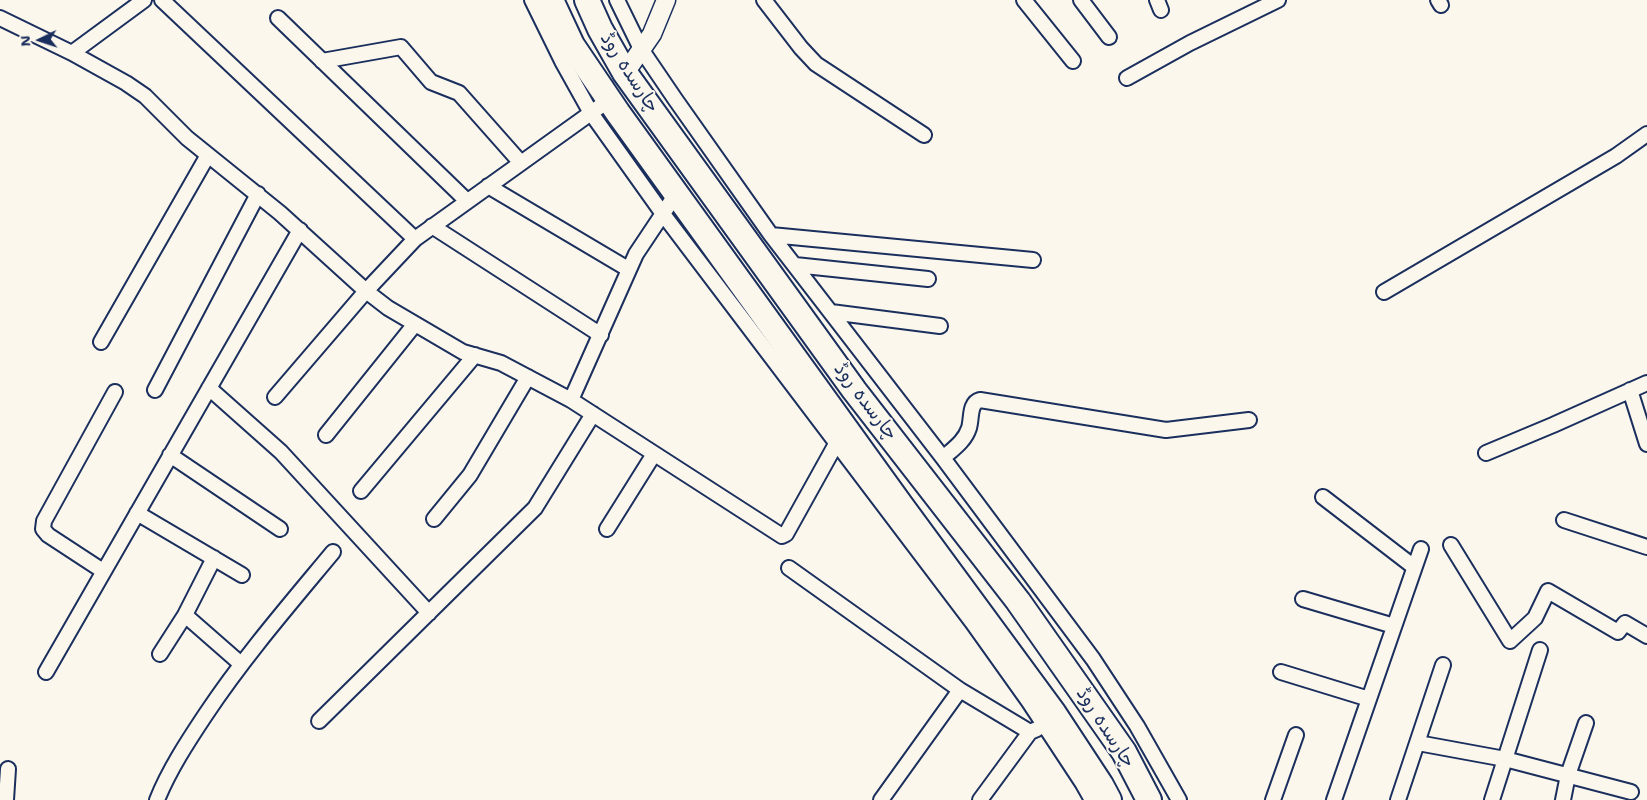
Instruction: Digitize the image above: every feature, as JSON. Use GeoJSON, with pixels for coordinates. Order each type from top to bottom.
{"type":"FeatureCollection","features":[{"type":"Feature","properties":{"kind":"highway","name":"چارسدہ روڈ"},"geometry":{"type":"LineString","coordinates":[[551,0],[600,106],[676,194],[916,527],[1053,712],[1109,800]]}},
{"type":"Feature","properties":{"kind":"highway","name":"چارسدہ روڈ"},"geometry":{"type":"LineString","coordinates":[[587,0],[600,29],[625,73],[854,390],[1018,601],[1124,752],[1149,800]]}},
{"type":"Feature","properties":{"kind":"highway"},"geometry":{"type":"LineString","coordinates":[[802,367],[825,350]]}},
{"type":"Feature","properties":{"kind":"street"},"geometry":{"type":"LineString","coordinates":[[72,53],[144,0]]}},
{"type":"Feature","properties":{"kind":"street"},"geometry":{"type":"LineString","coordinates":[[162,0],[415,239]]}},
{"type":"Feature","properties":{"kind":"street"},"geometry":{"type":"LineString","coordinates":[[532,0],[562,61],[600,106],[663,214],[972,622],[1045,726],[1084,784],[1092,800]]}},
{"type":"Feature","properties":{"kind":"street"},"geometry":{"type":"LineString","coordinates":[[617,0],[641,49],[771,235],[943,458],[1093,659],[1137,726],[1179,800]]}},
{"type":"Feature","properties":{"kind":"street"},"geometry":{"type":"LineString","coordinates":[[625,73],[652,34],[666,0]]}},
{"type":"Feature","properties":{"kind":"street"},"geometry":{"type":"LineString","coordinates":[[764,0],[801,48],[816,64],[924,134]]}},
{"type":"Feature","properties":{"kind":"street"},"geometry":{"type":"LineString","coordinates":[[1024,0],[1073,61]]}},
{"type":"Feature","properties":{"kind":"street"},"geometry":{"type":"LineString","coordinates":[[1081,0],[1109,37]]}},
{"type":"Feature","properties":{"kind":"street"},"geometry":{"type":"LineString","coordinates":[[1127,78],[1190,42],[1278,0]]}},
{"type":"Feature","properties":{"kind":"street"},"geometry":{"type":"LineString","coordinates":[[0,18],[72,53],[126,83],[145,96],[187,138],[258,194],[366,291],[388,308],[463,352],[501,363],[571,400],[782,536],[786,534],[836,444]]}},
{"type":"Feature","properties":{"kind":"street"},"geometry":{"type":"LineString","coordinates":[[278,18],[468,201]]}},
{"type":"Feature","properties":{"kind":"street"},"geometry":{"type":"LineString","coordinates":[[322,61],[401,48],[431,82],[459,93],[521,163]]}},
{"type":"Feature","properties":{"kind":"street"},"geometry":{"type":"LineString","coordinates":[[275,397],[366,291],[415,239],[600,106]]}},
{"type":"Feature","properties":{"kind":"street"},"geometry":{"type":"LineString","coordinates":[[1384,292],[1616,156],[1647,134]]}},
{"type":"Feature","properties":{"kind":"street"},"geometry":{"type":"LineString","coordinates":[[101,342],[208,155]]}},
{"type":"Feature","properties":{"kind":"street"},"geometry":{"type":"LineString","coordinates":[[488,186],[628,269]]}},
{"type":"Feature","properties":{"kind":"street"},"geometry":{"type":"LineString","coordinates":[[155,390],[258,194]]}},
{"type":"Feature","properties":{"kind":"street"},"geometry":{"type":"LineString","coordinates":[[571,400],[601,335],[628,269],[676,194]]}},
{"type":"Feature","properties":{"kind":"street"},"geometry":{"type":"LineString","coordinates":[[432,226],[601,335]]}},
{"type":"Feature","properties":{"kind":"street"},"geometry":{"type":"LineString","coordinates":[[46,672],[300,230]]}},
{"type":"Feature","properties":{"kind":"street"},"geometry":{"type":"LineString","coordinates":[[771,235],[1033,260]]}},
{"type":"Feature","properties":{"kind":"street"},"geometry":{"type":"LineString","coordinates":[[795,265],[928,280]]}},
{"type":"Feature","properties":{"kind":"street"},"geometry":{"type":"LineString","coordinates":[[831,312],[940,326]]}},
{"type":"Feature","properties":{"kind":"street"},"geometry":{"type":"LineString","coordinates":[[326,435],[415,324]]}},
{"type":"Feature","properties":{"kind":"street"},"geometry":{"type":"LineString","coordinates":[[361,491],[475,355]]}},
{"type":"Feature","properties":{"kind":"street"},"geometry":{"type":"LineString","coordinates":[[434,519],[470,475],[528,377]]}},
{"type":"Feature","properties":{"kind":"street"},"geometry":{"type":"LineString","coordinates":[[1486,453],[1647,382]]}},
{"type":"Feature","properties":{"kind":"street"},"geometry":{"type":"LineString","coordinates":[[209,388],[281,452],[429,612]]}},
{"type":"Feature","properties":{"kind":"street"},"geometry":{"type":"LineString","coordinates":[[1630,390],[1647,444]]}},
{"type":"Feature","properties":{"kind":"street"},"geometry":{"type":"LineString","coordinates":[[103,571],[48,535],[43,529],[44,521],[115,392]]}},
{"type":"Feature","properties":{"kind":"street"},"geometry":{"type":"LineString","coordinates":[[943,458],[967,435],[973,405],[976,401],[980,400],[1166,430],[1249,420]]}},
{"type":"Feature","properties":{"kind":"street"},"geometry":{"type":"LineString","coordinates":[[320,721],[535,508],[593,414]]}},
{"type":"Feature","properties":{"kind":"street"},"geometry":{"type":"LineString","coordinates":[[607,529],[654,454]]}},
{"type":"Feature","properties":{"kind":"street"},"geometry":{"type":"LineString","coordinates":[[170,455],[280,529]]}},
{"type":"Feature","properties":{"kind":"street"},"geometry":{"type":"LineString","coordinates":[[1323,497],[1414,567]]}},
{"type":"Feature","properties":{"kind":"street"},"geometry":{"type":"LineString","coordinates":[[137,513],[242,575]]}},
{"type":"Feature","properties":{"kind":"street"},"geometry":{"type":"LineString","coordinates":[[1564,520],[1647,547]]}},
{"type":"Feature","properties":{"kind":"street"},"geometry":{"type":"LineString","coordinates":[[1451,545],[1510,640],[1535,618],[1548,591],[1618,632],[1625,623],[1647,636]]}},
{"type":"Feature","properties":{"kind":"street"},"geometry":{"type":"LineString","coordinates":[[1334,800],[1421,549]]}},
{"type":"Feature","properties":{"kind":"street"},"geometry":{"type":"LineString","coordinates":[[156,800],[188,741],[241,664],[333,552]]}},
{"type":"Feature","properties":{"kind":"street"},"geometry":{"type":"LineString","coordinates":[[160,654],[185,615],[214,558]]}},
{"type":"Feature","properties":{"kind":"street"},"geometry":{"type":"LineString","coordinates":[[789,568],[960,690],[1030,732]]}},
{"type":"Feature","properties":{"kind":"street"},"geometry":{"type":"LineString","coordinates":[[1303,599],[1394,626]]}},
{"type":"Feature","properties":{"kind":"street"},"geometry":{"type":"LineString","coordinates":[[185,615],[241,664]]}},
{"type":"Feature","properties":{"kind":"street"},"geometry":{"type":"LineString","coordinates":[[1492,800],[1540,650]]}},
{"type":"Feature","properties":{"kind":"street"},"geometry":{"type":"LineString","coordinates":[[1398,800],[1443,664]]}},
{"type":"Feature","properties":{"kind":"street"},"geometry":{"type":"LineString","coordinates":[[1281,672],[1369,699]]}},
{"type":"Feature","properties":{"kind":"street"},"geometry":{"type":"LineString","coordinates":[[881,800],[960,690]]}},
{"type":"Feature","properties":{"kind":"street"},"geometry":{"type":"LineString","coordinates":[[1563,800],[1568,775],[1586,724]]}},
{"type":"Feature","properties":{"kind":"street"},"geometry":{"type":"LineString","coordinates":[[980,800],[1030,732],[1045,726]]}},
{"type":"Feature","properties":{"kind":"street"},"geometry":{"type":"LineString","coordinates":[[1273,800],[1296,735]]}},
{"type":"Feature","properties":{"kind":"street"},"geometry":{"type":"LineString","coordinates":[[1418,743],[1505,759],[1631,792]]}},
{"type":"Feature","properties":{"kind":"street"},"geometry":{"type":"LineString","coordinates":[[6,800],[8,769]]}}]}
